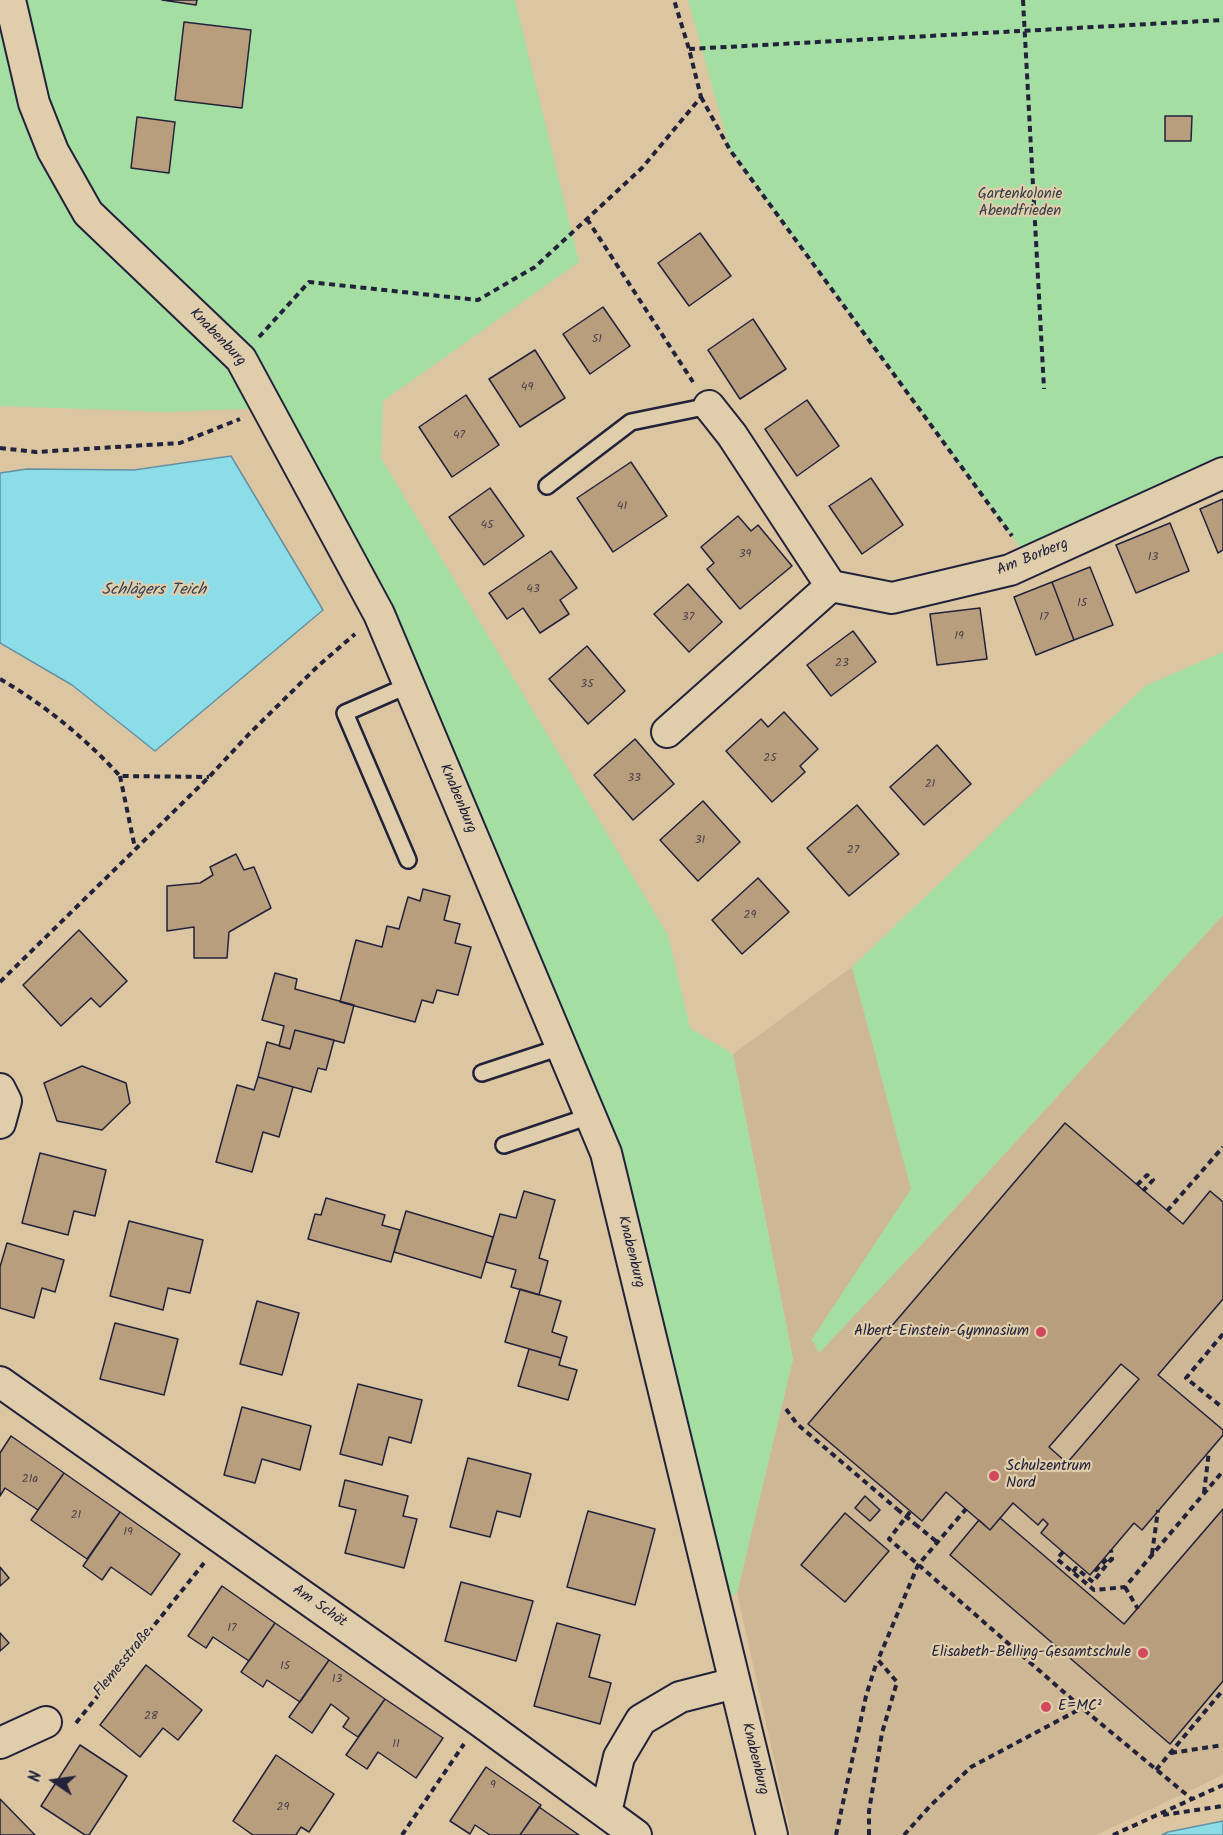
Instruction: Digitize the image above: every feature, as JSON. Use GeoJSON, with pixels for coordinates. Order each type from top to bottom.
{"type":"FeatureCollection","features":[{"type":"Feature","properties":{"kind":"street","name":"Knabenburg"},"geometry":{"type":"LineString","coordinates":[[10,0],[34,103],[53,152],[88,213],[241,359],[379,614],[606,1153],[772,1835]]}},
{"type":"Feature","properties":{"kind":"street"},"geometry":{"type":"LineString","coordinates":[[667,732],[831,586],[732,435],[709,406]]}},
{"type":"Feature","properties":{"kind":"street","name":"Am Borberg"},"geometry":{"type":"LineString","coordinates":[[831,586],[892,598],[1010,570],[1223,473]]}},
{"type":"Feature","properties":{"kind":"street"},"geometry":{"type":"LineString","coordinates":[[0,1089],[6,1101],[0,1123]]}},
{"type":"Feature","properties":{"kind":"street","name":"Am Schöt"},"geometry":{"type":"LineString","coordinates":[[0,1382],[480,1721],[636,1835]]}},
{"type":"Feature","properties":{"kind":"street"},"geometry":{"type":"LineString","coordinates":[[606,1812],[618,1757],[641,1720],[680,1697],[735,1683]]}},
{"type":"Feature","properties":{"kind":"street"},"geometry":{"type":"LineString","coordinates":[[0,1743],[46,1722]]}},
{"type":"Feature","properties":{"kind":"lane"},"geometry":{"type":"LineString","coordinates":[[547,486],[630,422],[709,406]]}},
{"type":"Feature","properties":{"kind":"lane"},"geometry":{"type":"LineString","coordinates":[[408,860],[345,713],[409,685]]}},
{"type":"Feature","properties":{"kind":"lane"},"geometry":{"type":"LineString","coordinates":[[482,1073],[561,1047]]}},
{"type":"Feature","properties":{"kind":"lane"},"geometry":{"type":"LineString","coordinates":[[504,1144],[590,1116]]}},
{"type":"Feature","properties":{"kind":"path"},"geometry":{"type":"LineString","coordinates":[[674,0],[701,97],[730,150],[1030,561]]}},
{"type":"Feature","properties":{"kind":"path"},"geometry":{"type":"LineString","coordinates":[[1023,0],[1044,389]]}},
{"type":"Feature","properties":{"kind":"path"},"geometry":{"type":"LineString","coordinates":[[689,49],[1223,20]]}},
{"type":"Feature","properties":{"kind":"path"},"geometry":{"type":"LineString","coordinates":[[241,359],[309,282],[478,300],[535,267],[642,168],[701,97]]}},
{"type":"Feature","properties":{"kind":"path"},"geometry":{"type":"LineString","coordinates":[[587,219],[709,406]]}},
{"type":"Feature","properties":{"kind":"path"},"geometry":{"type":"LineString","coordinates":[[0,448],[36,452],[180,443],[269,408]]}},
{"type":"Feature","properties":{"kind":"path"},"geometry":{"type":"LineString","coordinates":[[0,982],[209,777],[318,666],[379,614]]}},
{"type":"Feature","properties":{"kind":"path"},"geometry":{"type":"LineString","coordinates":[[0,679],[62,722],[94,748],[120,776],[135,848]]}},
{"type":"Feature","properties":{"kind":"path"},"geometry":{"type":"LineString","coordinates":[[120,776],[209,777]]}},
{"type":"Feature","properties":{"kind":"path"},"geometry":{"type":"LineString","coordinates":[[1167,1211],[1223,1147]]}},
{"type":"Feature","properties":{"kind":"path"},"geometry":{"type":"LineString","coordinates":[[1147,1175],[1153,1180],[1144,1190],[1138,1184],[1147,1175]]}},
{"type":"Feature","properties":{"kind":"path"},"geometry":{"type":"LineString","coordinates":[[1223,1334],[1186,1378],[1223,1408]]}},
{"type":"Feature","properties":{"kind":"path"},"geometry":{"type":"LineString","coordinates":[[786,1409],[797,1424],[937,1542]]}},
{"type":"Feature","properties":{"kind":"path"},"geometry":{"type":"LineString","coordinates":[[1204,1494],[1209,1452]]}},
{"type":"Feature","properties":{"kind":"path"},"geometry":{"type":"LineString","coordinates":[[1063,1552],[1057,1559],[1094,1590],[1125,1587],[1223,1471]]}},
{"type":"Feature","properties":{"kind":"path"},"geometry":{"type":"LineString","coordinates":[[836,1835],[866,1696],[878,1660],[918,1565],[966,1509]]}},
{"type":"Feature","properties":{"kind":"path"},"geometry":{"type":"LineString","coordinates":[[1152,1555],[1158,1510]]}},
{"type":"Feature","properties":{"kind":"path"},"geometry":{"type":"LineString","coordinates":[[910,1512],[889,1539],[1082,1708],[1193,1800]]}},
{"type":"Feature","properties":{"kind":"path","name":"Flemesstraße"},"geometry":{"type":"LineString","coordinates":[[46,1722],[76,1724],[223,1539]]}},
{"type":"Feature","properties":{"kind":"path"},"geometry":{"type":"LineString","coordinates":[[1073,1572],[1076,1568],[1093,1582],[1112,1558],[1111,1550]]}},
{"type":"Feature","properties":{"kind":"path"},"geometry":{"type":"LineString","coordinates":[[1095,1569],[1109,1557],[1113,1561],[1101,1576]]}},
{"type":"Feature","properties":{"kind":"path"},"geometry":{"type":"LineString","coordinates":[[1125,1587],[1138,1609]]}},
{"type":"Feature","properties":{"kind":"path"},"geometry":{"type":"LineString","coordinates":[[869,1835],[869,1811],[882,1732],[897,1682],[878,1660]]}},
{"type":"Feature","properties":{"kind":"path"},"geometry":{"type":"LineString","coordinates":[[1156,1770],[1223,1690]]}},
{"type":"Feature","properties":{"kind":"path"},"geometry":{"type":"LineString","coordinates":[[904,1835],[930,1806],[971,1767],[1082,1708]]}},
{"type":"Feature","properties":{"kind":"path"},"geometry":{"type":"LineString","coordinates":[[402,1835],[480,1721]]}},
{"type":"Feature","properties":{"kind":"path"},"geometry":{"type":"LineString","coordinates":[[1170,1753],[1223,1745]]}},
{"type":"Feature","properties":{"kind":"path"},"geometry":{"type":"LineString","coordinates":[[1113,1835],[1223,1785]]}},
{"type":"Feature","properties":{"kind":"path"},"geometry":{"type":"LineString","coordinates":[[1156,1816],[1223,1806]]}},
{"type":"Feature","properties":{"kind":"shaded area","name":"Schulzentrum Nord"},"geometry":{"type":"Polygon","coordinates":[[[1223,915],[1223,1775],[1096,1835],[791,1835],[737,1593],[793,1359],[733,1054],[852,967],[926,1240],[1223,915]]]}},
{"type":"Feature","properties":{"kind":"green space"},"geometry":{"type":"Polygon","coordinates":[[[0,0],[515,0],[579,262],[383,401],[381,458],[668,935],[690,1028],[733,1054],[793,1359],[737,1593],[716,1605],[606,1153],[409,685],[269,408],[166,412],[0,406],[0,0]]]}},
{"type":"Feature","properties":{"kind":"green space","name":"Gartenkolonie Abendfrieden"},"geometry":{"type":"Polygon","coordinates":[[[688,0],[1223,0],[1223,473],[1030,561],[730,150],[688,0]]]}},
{"type":"Feature","properties":{"kind":"green space"},"geometry":{"type":"Polygon","coordinates":[[[1223,652],[1223,915],[925,1241],[819,1353],[812,1339],[911,1189],[852,967],[1145,686],[1223,652]]]}},
{"type":"Feature","properties":{"kind":"water","name":"Schlägers Teich"},"geometry":{"type":"Polygon","coordinates":[[[231,456],[323,610],[155,751],[72,685],[0,643],[0,473],[27,469],[134,470],[231,456]]]}},
{"type":"Feature","properties":{"kind":"water"},"geometry":{"type":"Polygon","coordinates":[[[1223,1821],[1223,1835],[1162,1835],[1168,1832],[1223,1821]]]}},
{"type":"Feature","properties":{"kind":"building"},"geometry":{"type":"Polygon","coordinates":[[[162,0],[197,0],[196,5],[162,0]]]}},
{"type":"Feature","properties":{"kind":"building"},"geometry":{"type":"Polygon","coordinates":[[[184,22],[251,30],[242,108],[175,100],[184,22]]]}},
{"type":"Feature","properties":{"kind":"building"},"geometry":{"type":"Polygon","coordinates":[[[1165,116],[1192,116],[1191,141],[1165,141],[1165,116]]]}},
{"type":"Feature","properties":{"kind":"building"},"geometry":{"type":"Polygon","coordinates":[[[137,117],[175,122],[169,173],[131,168],[137,117]]]}},
{"type":"Feature","properties":{"kind":"building"},"geometry":{"type":"Polygon","coordinates":[[[700,233],[731,276],[689,306],[658,263],[700,233]]]}},
{"type":"Feature","properties":{"kind":"building"},"geometry":{"type":"Polygon","coordinates":[[[603,307],[630,346],[590,374],[563,334],[603,307]]]}},
{"type":"Feature","properties":{"kind":"building"},"geometry":{"type":"Polygon","coordinates":[[[753,319],[786,369],[740,399],[708,350],[753,319]]]}},
{"type":"Feature","properties":{"kind":"building"},"geometry":{"type":"Polygon","coordinates":[[[535,350],[565,398],[520,427],[489,379],[535,350]]]}},
{"type":"Feature","properties":{"kind":"building"},"geometry":{"type":"Polygon","coordinates":[[[466,395],[499,445],[452,477],[419,427],[466,395]]]}},
{"type":"Feature","properties":{"kind":"building"},"geometry":{"type":"Polygon","coordinates":[[[807,400],[839,446],[797,476],[765,429],[807,400]]]}},
{"type":"Feature","properties":{"kind":"building"},"geometry":{"type":"Polygon","coordinates":[[[631,462],[667,516],[613,552],[577,498],[631,462]]]}},
{"type":"Feature","properties":{"kind":"building"},"geometry":{"type":"Polygon","coordinates":[[[871,478],[903,525],[862,554],[829,506],[871,478]]]}},
{"type":"Feature","properties":{"kind":"building"},"geometry":{"type":"Polygon","coordinates":[[[490,488],[524,536],[484,565],[449,517],[490,488]]]}},
{"type":"Feature","properties":{"kind":"building"},"geometry":{"type":"Polygon","coordinates":[[[1223,499],[1223,550],[1218,553],[1200,509],[1223,499]]]}},
{"type":"Feature","properties":{"kind":"building"},"geometry":{"type":"Polygon","coordinates":[[[738,516],[751,531],[758,525],[792,566],[740,609],[707,569],[714,563],[701,547],[738,516]]]}},
{"type":"Feature","properties":{"kind":"building"},"geometry":{"type":"Polygon","coordinates":[[[1170,523],[1189,571],[1136,593],[1116,545],[1170,523]]]}},
{"type":"Feature","properties":{"kind":"building"},"geometry":{"type":"Polygon","coordinates":[[[551,551],[577,588],[560,600],[569,614],[540,633],[523,608],[507,619],[489,593],[551,551]]]}},
{"type":"Feature","properties":{"kind":"building"},"geometry":{"type":"Polygon","coordinates":[[[1090,567],[1113,625],[1074,640],[1052,582],[1090,567]]]}},
{"type":"Feature","properties":{"kind":"building"},"geometry":{"type":"Polygon","coordinates":[[[1052,582],[1074,640],[1036,655],[1014,597],[1052,582]]]}},
{"type":"Feature","properties":{"kind":"building"},"geometry":{"type":"Polygon","coordinates":[[[688,584],[722,622],[689,652],[654,614],[688,584]]]}},
{"type":"Feature","properties":{"kind":"building"},"geometry":{"type":"Polygon","coordinates":[[[980,608],[987,659],[937,665],[930,614],[980,608]]]}},
{"type":"Feature","properties":{"kind":"building"},"geometry":{"type":"Polygon","coordinates":[[[853,631],[876,662],[831,696],[807,665],[853,631]]]}},
{"type":"Feature","properties":{"kind":"building"},"geometry":{"type":"Polygon","coordinates":[[[587,646],[625,691],[588,724],[549,679],[587,646]]]}},
{"type":"Feature","properties":{"kind":"building"},"geometry":{"type":"Polygon","coordinates":[[[784,712],[818,749],[800,766],[805,772],[772,802],[726,751],[761,719],[768,727],[784,712]]]}},
{"type":"Feature","properties":{"kind":"building"},"geometry":{"type":"Polygon","coordinates":[[[635,739],[674,784],[633,820],[594,775],[635,739]]]}},
{"type":"Feature","properties":{"kind":"building"},"geometry":{"type":"Polygon","coordinates":[[[937,745],[971,784],[924,825],[890,787],[937,745]]]}},
{"type":"Feature","properties":{"kind":"building"},"geometry":{"type":"Polygon","coordinates":[[[703,801],[740,842],[698,881],[660,840],[703,801]]]}},
{"type":"Feature","properties":{"kind":"building"},"geometry":{"type":"Polygon","coordinates":[[[857,805],[899,854],[849,896],[807,848],[857,805]]]}},
{"type":"Feature","properties":{"kind":"building"},"geometry":{"type":"Polygon","coordinates":[[[236,854],[244,870],[254,867],[271,908],[229,932],[227,958],[194,958],[194,927],[167,931],[167,886],[200,883],[213,875],[210,867],[236,854]]]}},
{"type":"Feature","properties":{"kind":"building"},"geometry":{"type":"Polygon","coordinates":[[[758,878],[789,912],[742,954],[712,920],[758,878]]]}},
{"type":"Feature","properties":{"kind":"building"},"geometry":{"type":"Polygon","coordinates":[[[423,889],[450,896],[444,920],[460,924],[455,943],[471,947],[458,995],[437,990],[433,1003],[422,1000],[415,1022],[340,1002],[356,940],[382,947],[387,926],[399,929],[408,897],[420,901],[423,889]]]}},
{"type":"Feature","properties":{"kind":"building"},"geometry":{"type":"Polygon","coordinates":[[[79,930],[127,981],[100,1007],[91,998],[61,1026],[23,985],[79,930]]]}},
{"type":"Feature","properties":{"kind":"building"},"geometry":{"type":"Polygon","coordinates":[[[275,973],[297,979],[295,989],[354,1005],[344,1043],[295,1030],[290,1049],[279,1046],[284,1026],[262,1020],[275,973]]]}},
{"type":"Feature","properties":{"kind":"building"},"geometry":{"type":"Polygon","coordinates":[[[295,1030],[334,1040],[326,1070],[318,1068],[311,1092],[258,1077],[267,1042],[290,1049],[295,1030]]]}},
{"type":"Feature","properties":{"kind":"building"},"geometry":{"type":"Polygon","coordinates":[[[82,1066],[126,1083],[130,1103],[102,1130],[57,1121],[44,1083],[82,1066]]]}},
{"type":"Feature","properties":{"kind":"building"},"geometry":{"type":"Polygon","coordinates":[[[258,1077],[293,1087],[279,1137],[263,1132],[252,1172],[216,1162],[237,1085],[254,1090],[258,1077]]]}},
{"type":"Feature","properties":{"kind":"building","name":"Albert-Einstein-Gymnasium"},"geometry":{"type":"Polygon","coordinates":[[[1065,1123],[1183,1224],[1210,1191],[1223,1202],[1223,1299],[1158,1375],[1223,1430],[1223,1435],[1142,1530],[1134,1523],[1090,1575],[1041,1533],[1048,1524],[1043,1519],[1038,1525],[1013,1503],[990,1530],[946,1492],[922,1521],[808,1424],[1065,1123]],[[1121,1364],[1049,1447],[1067,1463],[1139,1379],[1121,1364]]]}},
{"type":"Feature","properties":{"kind":"building"},"geometry":{"type":"Polygon","coordinates":[[[40,1153],[106,1170],[95,1216],[74,1211],[68,1235],[22,1223],[40,1153]]]}},
{"type":"Feature","properties":{"kind":"building"},"geometry":{"type":"Polygon","coordinates":[[[524,1191],[555,1200],[539,1258],[548,1261],[539,1295],[511,1287],[516,1270],[486,1262],[500,1214],[516,1218],[524,1191]]]}},
{"type":"Feature","properties":{"kind":"building"},"geometry":{"type":"Polygon","coordinates":[[[326,1198],[385,1215],[382,1225],[400,1230],[391,1262],[308,1239],[315,1214],[321,1215],[326,1198]]]}},
{"type":"Feature","properties":{"kind":"building"},"geometry":{"type":"Polygon","coordinates":[[[406,1211],[493,1237],[481,1278],[394,1252],[406,1211]]]}},
{"type":"Feature","properties":{"kind":"building"},"geometry":{"type":"Polygon","coordinates":[[[129,1221],[203,1240],[190,1293],[168,1288],[163,1310],[110,1296],[129,1221]]]}},
{"type":"Feature","properties":{"kind":"building"},"geometry":{"type":"Polygon","coordinates":[[[7,1243],[64,1260],[55,1292],[42,1288],[34,1318],[0,1308],[0,1267],[7,1243]]]}},
{"type":"Feature","properties":{"kind":"building"},"geometry":{"type":"Polygon","coordinates":[[[520,1289],[561,1301],[552,1332],[567,1337],[561,1358],[505,1342],[520,1289]]]}},
{"type":"Feature","properties":{"kind":"building"},"geometry":{"type":"Polygon","coordinates":[[[257,1301],[299,1313],[282,1375],[240,1364],[257,1301]]]}},
{"type":"Feature","properties":{"kind":"building"},"geometry":{"type":"Polygon","coordinates":[[[115,1323],[178,1339],[164,1395],[100,1379],[115,1323]]]}},
{"type":"Feature","properties":{"kind":"building"},"geometry":{"type":"Polygon","coordinates":[[[529,1349],[561,1358],[559,1365],[577,1370],[568,1400],[518,1386],[529,1349]]]}},
{"type":"Feature","properties":{"kind":"building"},"geometry":{"type":"Polygon","coordinates":[[[358,1384],[422,1400],[411,1443],[389,1437],[382,1465],[340,1454],[358,1384]]]}},
{"type":"Feature","properties":{"kind":"building"},"geometry":{"type":"Polygon","coordinates":[[[242,1407],[311,1426],[300,1470],[262,1459],[255,1483],[224,1475],[242,1407]]]}},
{"type":"Feature","properties":{"kind":"building"},"geometry":{"type":"Polygon","coordinates":[[[11,1436],[64,1473],[38,1510],[5,1488],[0,1496],[0,1453],[11,1436]]]}},
{"type":"Feature","properties":{"kind":"building"},"geometry":{"type":"Polygon","coordinates":[[[468,1458],[531,1474],[520,1517],[497,1511],[490,1537],[450,1527],[468,1458]]]}},
{"type":"Feature","properties":{"kind":"building"},"geometry":{"type":"Polygon","coordinates":[[[64,1473],[120,1512],[87,1559],[31,1520],[64,1473]]]}},
{"type":"Feature","properties":{"kind":"building"},"geometry":{"type":"Polygon","coordinates":[[[345,1480],[408,1496],[403,1516],[417,1519],[404,1568],[345,1553],[356,1510],[339,1506],[345,1480]]]}},
{"type":"Feature","properties":{"kind":"building"},"geometry":{"type":"Polygon","coordinates":[[[865,1496],[880,1510],[870,1521],[855,1508],[865,1496]]]}},
{"type":"Feature","properties":{"kind":"building","name":"Elisabeth-Belling-Gesamtschule"},"geometry":{"type":"Polygon","coordinates":[[[1223,1509],[1223,1681],[1170,1744],[950,1555],[979,1520],[990,1530],[1000,1518],[1124,1624],[1223,1509]]]}},
{"type":"Feature","properties":{"kind":"building"},"geometry":{"type":"Polygon","coordinates":[[[588,1511],[655,1529],[635,1605],[567,1587],[588,1511]]]}},
{"type":"Feature","properties":{"kind":"building"},"geometry":{"type":"Polygon","coordinates":[[[120,1512],[180,1554],[151,1595],[111,1567],[102,1580],[83,1566],[120,1512]]]}},
{"type":"Feature","properties":{"kind":"building"},"geometry":{"type":"Polygon","coordinates":[[[845,1513],[889,1551],[845,1602],[801,1565],[845,1513]]]}},
{"type":"Feature","properties":{"kind":"building"},"geometry":{"type":"Polygon","coordinates":[[[0,1567],[9,1578],[0,1586],[0,1567]]]}},
{"type":"Feature","properties":{"kind":"building"},"geometry":{"type":"Polygon","coordinates":[[[461,1582],[533,1601],[516,1661],[445,1641],[461,1582]]]}},
{"type":"Feature","properties":{"kind":"building"},"geometry":{"type":"Polygon","coordinates":[[[222,1586],[275,1623],[249,1661],[213,1637],[206,1648],[188,1636],[222,1586]]]}},
{"type":"Feature","properties":{"kind":"building"},"geometry":{"type":"Polygon","coordinates":[[[275,1623],[329,1660],[300,1702],[267,1680],[263,1687],[241,1672],[275,1623]]]}},
{"type":"Feature","properties":{"kind":"building"},"geometry":{"type":"Polygon","coordinates":[[[557,1623],[600,1635],[589,1677],[611,1683],[600,1724],[534,1706],[557,1623]]]}},
{"type":"Feature","properties":{"kind":"building"},"geometry":{"type":"Polygon","coordinates":[[[0,1633],[9,1643],[0,1651],[0,1633]]]}},
{"type":"Feature","properties":{"kind":"building"},"geometry":{"type":"Polygon","coordinates":[[[329,1660],[385,1699],[358,1737],[343,1727],[349,1718],[331,1704],[312,1733],[289,1717],[329,1660]]]}},
{"type":"Feature","properties":{"kind":"building"},"geometry":{"type":"Polygon","coordinates":[[[146,1665],[202,1710],[178,1740],[163,1728],[140,1757],[100,1725],[146,1665]]]}},
{"type":"Feature","properties":{"kind":"building"},"geometry":{"type":"Polygon","coordinates":[[[385,1699],[443,1738],[416,1778],[378,1752],[367,1769],[346,1755],[385,1699]]]}},
{"type":"Feature","properties":{"kind":"building"},"geometry":{"type":"Polygon","coordinates":[[[80,1745],[127,1776],[89,1835],[85,1835],[41,1806],[80,1745]]]}},
{"type":"Feature","properties":{"kind":"building"},"geometry":{"type":"Polygon","coordinates":[[[276,1755],[334,1794],[309,1832],[301,1827],[296,1835],[253,1835],[233,1821],[276,1755]]]}},
{"type":"Feature","properties":{"kind":"building"},"geometry":{"type":"Polygon","coordinates":[[[486,1767],[541,1805],[520,1835],[490,1835],[475,1825],[470,1834],[450,1821],[486,1767]]]}},
{"type":"Feature","properties":{"kind":"building"},"geometry":{"type":"Polygon","coordinates":[[[0,1799],[35,1835],[0,1835],[0,1799]]]}},
{"type":"Feature","properties":{"kind":"building"},"geometry":{"type":"Polygon","coordinates":[[[539,1807],[579,1835],[520,1835],[539,1807]]]}},
{"type":"Feature","properties":{"kind":"place","name":"Albert-Einstein-Gymnasium"},"geometry":{"type":"Point","coordinates":[1041,1332]}},
{"type":"Feature","properties":{"kind":"place","name":"Schulzentrum Nord"},"geometry":{"type":"Point","coordinates":[994,1476]}},
{"type":"Feature","properties":{"kind":"place","name":"Elisabeth-Belling-Gesamtschule"},"geometry":{"type":"Point","coordinates":[1143,1653]}},
{"type":"Feature","properties":{"kind":"place","name":"E=MC²"},"geometry":{"type":"Point","coordinates":[1046,1707]}}]}
